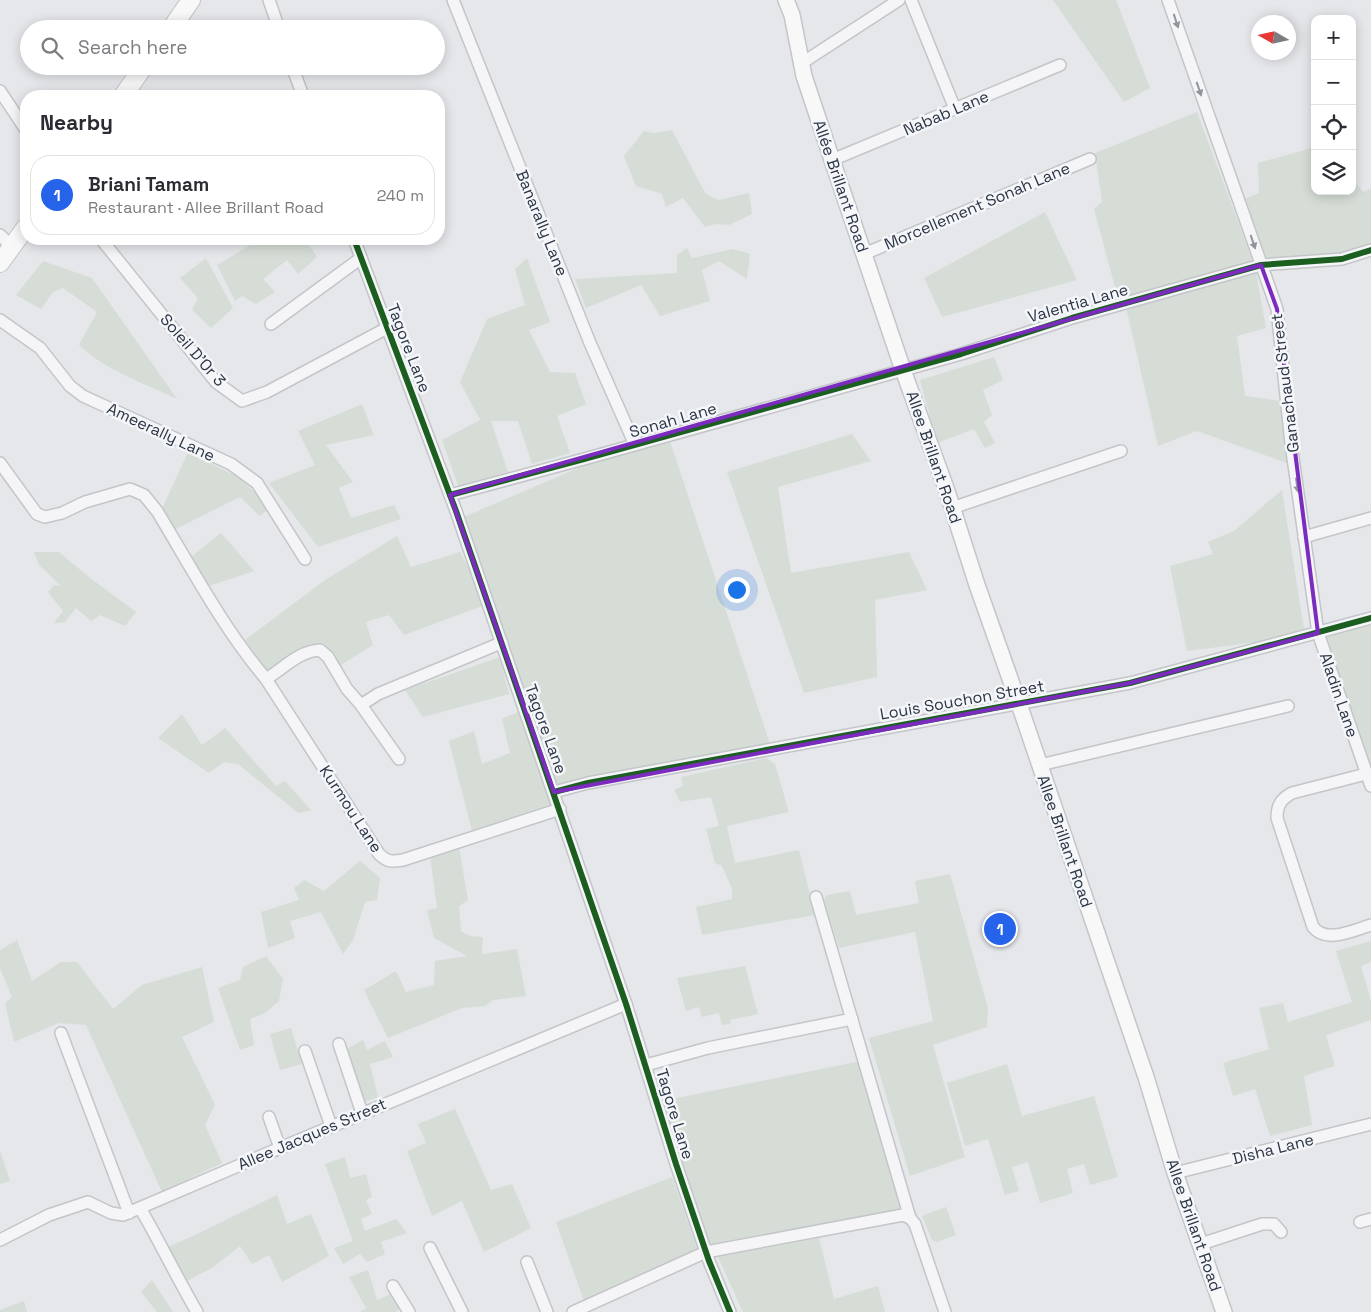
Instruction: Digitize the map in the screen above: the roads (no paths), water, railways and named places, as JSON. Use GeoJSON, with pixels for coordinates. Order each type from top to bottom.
{"type":"FeatureCollection","features":[{"type":"Feature","properties":{"kind":"main road"},"geometry":{"type":"LineString","coordinates":[[177,20],[191,0]]}},
{"type":"Feature","properties":{"kind":"main road","name":"Allée Brillant Road"},"geometry":{"type":"LineString","coordinates":[[786,0],[792,15],[804,76],[864,254],[906,369]]}},
{"type":"Feature","properties":{"kind":"main road"},"geometry":{"type":"LineString","coordinates":[[132,90],[139,75]]}},
{"type":"Feature","properties":{"kind":"main road"},"geometry":{"type":"LineString","coordinates":[[0,262],[6,241],[20,231]]}},
{"type":"Feature","properties":{"kind":"main road","name":"Allee Brillant Road"},"geometry":{"type":"LineString","coordinates":[[906,369],[977,585],[1142,1068],[1175,1173],[1224,1312]]}},
{"type":"Feature","properties":{"kind":"street"},"geometry":{"type":"LineString","coordinates":[[268,0],[276,20]]}},
{"type":"Feature","properties":{"kind":"street","name":"Banarally Lane"},"geometry":{"type":"LineString","coordinates":[[453,0],[590,343],[635,445]]}},
{"type":"Feature","properties":{"kind":"street"},"geometry":{"type":"LineString","coordinates":[[802,63],[899,0]]}},
{"type":"Feature","properties":{"kind":"street"},"geometry":{"type":"LineString","coordinates":[[911,0],[955,109]]}},
{"type":"Feature","properties":{"kind":"street","name":"Ganachaud Street"},"geometry":{"type":"LineString","coordinates":[[1168,0],[1277,309],[1292,444],[1318,633]]}},
{"type":"Feature","properties":{"kind":"street","name":"Nabab Lane"},"geometry":{"type":"LineString","coordinates":[[832,160],[1060,65]]}},
{"type":"Feature","properties":{"kind":"street"},"geometry":{"type":"LineString","coordinates":[[295,75],[301,90]]}},
{"type":"Feature","properties":{"kind":"street"},"geometry":{"type":"LineString","coordinates":[[0,91],[20,121]]}},
{"type":"Feature","properties":{"kind":"street","name":"Morcellement Sonah Lane"},"geometry":{"type":"LineString","coordinates":[[864,254],[1090,159]]}},
{"type":"Feature","properties":{"kind":"street","name":"Soleil D'Or 3"},"geometry":{"type":"LineString","coordinates":[[106,245],[216,382],[242,401],[267,392],[387,328]]}},
{"type":"Feature","properties":{"kind":"street","name":"Tagore Lane"},"geometry":{"type":"LineString","coordinates":[[356,245],[450,495],[502,643],[626,1004],[707,1257],[730,1312]]}},
{"type":"Feature","properties":{"kind":"street","name":"Valentia Lane"},"geometry":{"type":"LineString","coordinates":[[906,369],[961,354],[1072,318],[1261,265],[1342,259],[1371,250]]}},
{"type":"Feature","properties":{"kind":"street"},"geometry":{"type":"LineString","coordinates":[[271,324],[361,258]]}},
{"type":"Feature","properties":{"kind":"street","name":"Ameerally Lane"},"geometry":{"type":"LineString","coordinates":[[0,320],[40,348],[70,386],[83,396],[231,464],[256,483],[305,558]]}},
{"type":"Feature","properties":{"kind":"street","name":"Sonah Lane"},"geometry":{"type":"LineString","coordinates":[[450,495],[906,369]]}},
{"type":"Feature","properties":{"kind":"street"},"geometry":{"type":"LineString","coordinates":[[952,508],[1120,451]]}},
{"type":"Feature","properties":{"kind":"street","name":"Kurmou Lane"},"geometry":{"type":"LineString","coordinates":[[0,463],[37,514],[46,517],[62,513],[85,502],[130,489],[144,495],[157,511],[224,621],[251,661],[266,679],[379,854],[386,860],[394,862],[403,860],[560,809]]}},
{"type":"Feature","properties":{"kind":"street"},"geometry":{"type":"LineString","coordinates":[[1304,537],[1371,518]]}},
{"type":"Feature","properties":{"kind":"street","name":"Louis Souchon Street"},"geometry":{"type":"LineString","coordinates":[[554,792],[588,783],[1130,683],[1371,618]]}},
{"type":"Feature","properties":{"kind":"street","name":"Aladin Lane"},"geometry":{"type":"LineString","coordinates":[[1318,633],[1371,786]]}},
{"type":"Feature","properties":{"kind":"street"},"geometry":{"type":"LineString","coordinates":[[362,706],[378,694],[502,643]]}},
{"type":"Feature","properties":{"kind":"street"},"geometry":{"type":"LineString","coordinates":[[266,679],[302,654],[320,650],[328,657],[347,689],[362,706],[399,759]]}},
{"type":"Feature","properties":{"kind":"street"},"geometry":{"type":"LineString","coordinates":[[1040,765],[1288,706]]}},
{"type":"Feature","properties":{"kind":"street"},"geometry":{"type":"LineString","coordinates":[[1366,774],[1292,793],[1284,797],[1280,803],[1277,810],[1277,818],[1313,927],[1318,933],[1332,935],[1371,926]]}},
{"type":"Feature","properties":{"kind":"street"},"geometry":{"type":"LineString","coordinates":[[816,897],[910,1218],[915,1224],[945,1312]]}},
{"type":"Feature","properties":{"kind":"street","name":"Allee Jacques Street"},"geometry":{"type":"LineString","coordinates":[[0,1240],[50,1216],[88,1202],[122,1216],[331,1126],[626,1004]]}},
{"type":"Feature","properties":{"kind":"street"},"geometry":{"type":"LineString","coordinates":[[646,1065],[708,1048],[852,1019]]}},
{"type":"Feature","properties":{"kind":"street"},"geometry":{"type":"LineString","coordinates":[[61,1033],[134,1210],[160,1241],[197,1312]]}},
{"type":"Feature","properties":{"kind":"street"},"geometry":{"type":"LineString","coordinates":[[339,1044],[362,1113]]}},
{"type":"Feature","properties":{"kind":"street"},"geometry":{"type":"LineString","coordinates":[[305,1051],[331,1126]]}},
{"type":"Feature","properties":{"kind":"street"},"geometry":{"type":"LineString","coordinates":[[268,1117],[280,1148]]}},
{"type":"Feature","properties":{"kind":"street","name":"Disha Lane"},"geometry":{"type":"LineString","coordinates":[[1175,1173],[1371,1124]]}},
{"type":"Feature","properties":{"kind":"street"},"geometry":{"type":"LineString","coordinates":[[573,1312],[707,1257],[903,1215],[910,1218]]}},
{"type":"Feature","properties":{"kind":"street"},"geometry":{"type":"LineString","coordinates":[[1201,1244],[1262,1224],[1274,1224],[1282,1232]]}},
{"type":"Feature","properties":{"kind":"street"},"geometry":{"type":"LineString","coordinates":[[430,1248],[462,1312]]}},
{"type":"Feature","properties":{"kind":"street"},"geometry":{"type":"LineString","coordinates":[[527,1262],[547,1312]]}},
{"type":"Feature","properties":{"kind":"street"},"geometry":{"type":"LineString","coordinates":[[393,1286],[409,1312]]}},
{"type":"Feature","properties":{"kind":"place","name":"Briani Tamam"},"geometry":{"type":"Point","coordinates":[1000,929]}}]}
